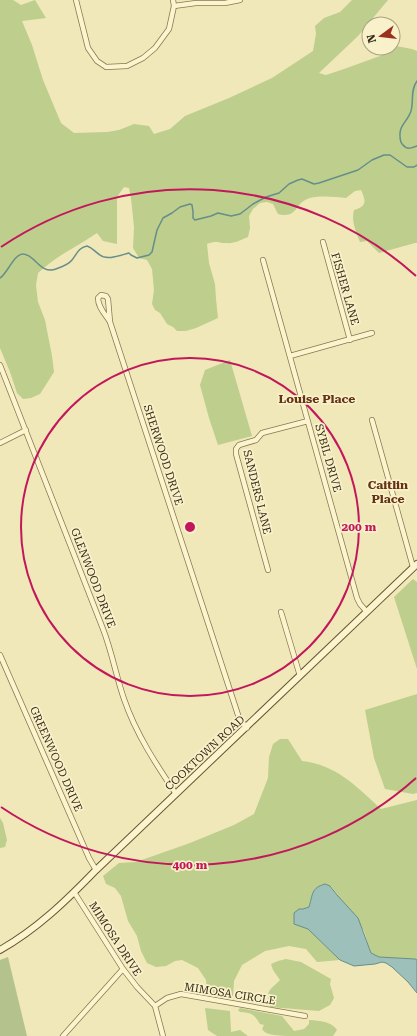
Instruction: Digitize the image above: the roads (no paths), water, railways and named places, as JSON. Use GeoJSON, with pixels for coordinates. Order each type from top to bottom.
{"type":"FeatureCollection","features":[{"type":"Feature","properties":{"kind":"street"},"geometry":{"type":"LineString","coordinates":[[76,0],[88,48],[96,61],[106,67],[127,66],[143,58],[156,48],[169,29],[174,6],[173,0]]}},
{"type":"Feature","properties":{"kind":"street"},"geometry":{"type":"LineString","coordinates":[[174,6],[196,3],[225,3],[240,0]]}},
{"type":"Feature","properties":{"kind":"street","name":"FISHER LANE"},"geometry":{"type":"LineString","coordinates":[[323,242],[350,340]]}},
{"type":"Feature","properties":{"kind":"street","name":"SYBIL DRIVE"},"geometry":{"type":"LineString","coordinates":[[263,260],[357,598],[367,612]]}},
{"type":"Feature","properties":{"kind":"street","name":"SHERWOOD DRIVE"},"geometry":{"type":"LineString","coordinates":[[110,322],[108,299],[106,296],[101,295],[98,298],[99,306],[110,322],[239,718],[246,728]]}},
{"type":"Feature","properties":{"kind":"street"},"geometry":{"type":"LineString","coordinates":[[290,356],[372,333]]}},
{"type":"Feature","properties":{"kind":"street","name":"GLENWOOD DRIVE"},"geometry":{"type":"LineString","coordinates":[[0,365],[106,637],[124,700],[132,720],[143,743],[176,794]]}},
{"type":"Feature","properties":{"kind":"street","name":"SANDERS LANE"},"geometry":{"type":"LineString","coordinates":[[268,570],[236,454],[236,449],[239,445],[256,440],[262,433],[308,420]]}},
{"type":"Feature","properties":{"kind":"street"},"geometry":{"type":"LineString","coordinates":[[372,420],[415,566]]}},
{"type":"Feature","properties":{"kind":"street"},"geometry":{"type":"LineString","coordinates":[[0,443],[26,430]]}},
{"type":"Feature","properties":{"kind":"street","name":"COOKTOWN ROAD"},"geometry":{"type":"LineString","coordinates":[[0,950],[38,925],[74,892],[415,566]]}},
{"type":"Feature","properties":{"kind":"street"},"geometry":{"type":"LineString","coordinates":[[281,612],[300,676]]}},
{"type":"Feature","properties":{"kind":"street","name":"GREENWOOD DRIVE"},"geometry":{"type":"LineString","coordinates":[[0,655],[89,858],[96,870]]}},
{"type":"Feature","properties":{"kind":"street","name":"MIMOSA DRIVE"},"geometry":{"type":"LineString","coordinates":[[74,892],[123,969],[155,1006],[164,1036]]}},
{"type":"Feature","properties":{"kind":"street"},"geometry":{"type":"LineString","coordinates":[[63,1036],[123,969]]}},
{"type":"Feature","properties":{"kind":"street","name":"MIMOSA CIRCLE"},"geometry":{"type":"LineString","coordinates":[[155,1006],[167,998],[181,994],[304,1016]]}},
{"type":"Feature","properties":{"kind":"water"},"geometry":{"type":"Polygon","coordinates":[[[325,884],[330,886],[358,918],[371,953],[379,957],[417,960],[417,993],[408,982],[386,963],[382,962],[354,966],[340,960],[308,929],[294,924],[294,913],[299,909],[309,907],[313,892],[317,887],[325,884]]]}},
{"type":"Feature","properties":{"kind":"waterway"},"geometry":{"type":"LineString","coordinates":[[417,81],[413,92],[411,111],[400,132],[400,140],[406,148],[417,146]]}},
{"type":"Feature","properties":{"kind":"waterway"},"geometry":{"type":"LineString","coordinates":[[0,278],[17,257],[23,254],[31,257],[42,267],[50,270],[69,263],[80,250],[87,246],[106,258],[129,253],[137,258],[149,255],[152,252],[157,230],[163,218],[180,207],[190,204],[192,205],[193,218],[195,220],[218,213],[231,216],[240,214],[253,204],[266,197],[279,193],[289,184],[298,180],[302,179],[314,184],[319,183],[358,170],[372,160],[384,155],[390,155],[407,167],[414,167],[417,165]]}},
{"type":"Feature","properties":{"kind":"district","name":"Louise Place"},"geometry":{"type":"Point","coordinates":[317,399]}},
{"type":"Feature","properties":{"kind":"district","name":"Caitlin Place"},"geometry":{"type":"Point","coordinates":[388,492]}}]}
